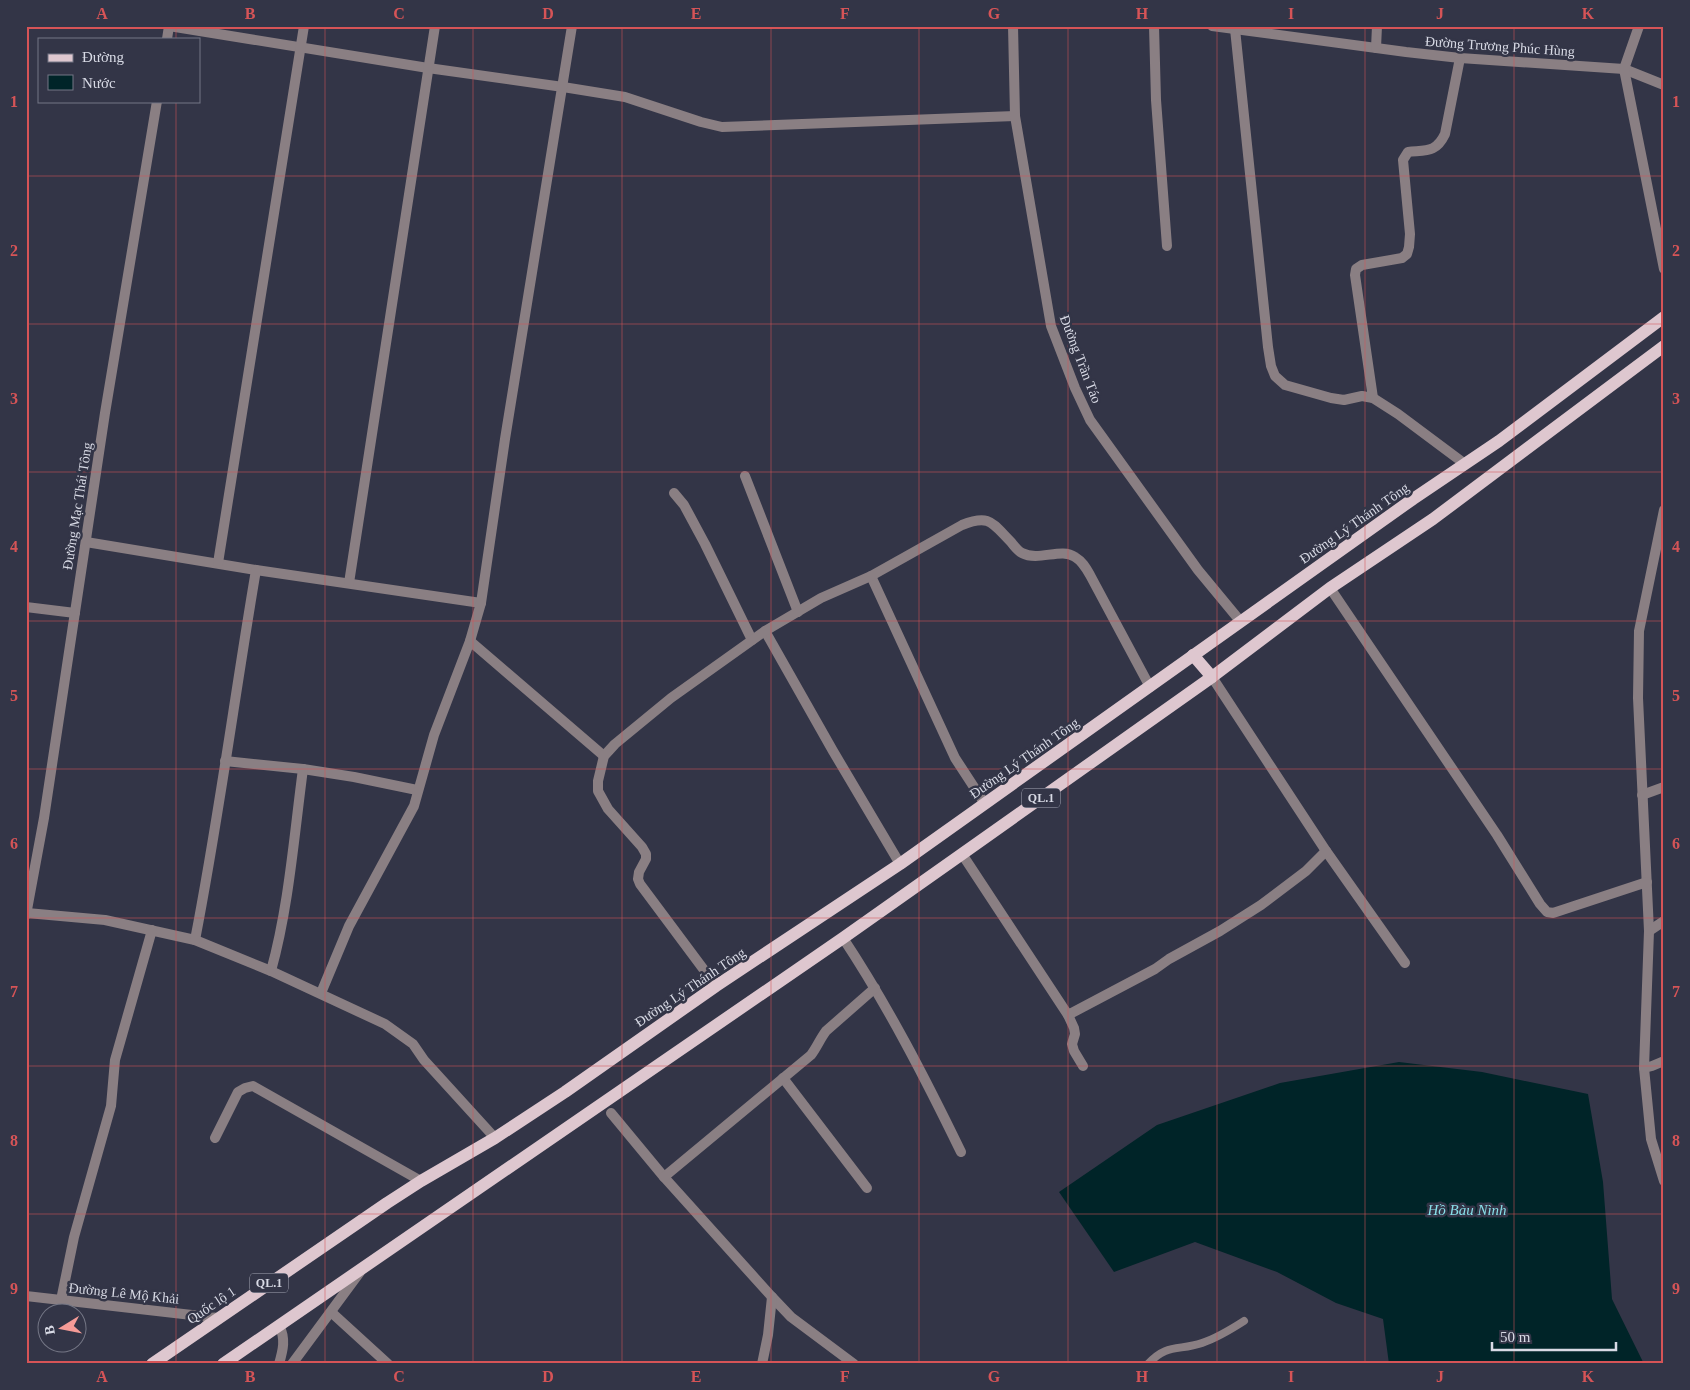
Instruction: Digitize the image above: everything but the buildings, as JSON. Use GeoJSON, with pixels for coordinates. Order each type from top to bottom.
{"type":"FeatureCollection","features":[{"type":"Feature","properties":{"kind":"main road","name":"Đường Lý Thánh Tông"},"geometry":{"type":"LineString","coordinates":[[387,1203],[495,1138],[565,1092],[716,986],[900,864],[1413,499],[1499,441],[1664,317]]}},
{"type":"Feature","properties":{"kind":"main road","name":"QL.1"},"geometry":{"type":"LineString","coordinates":[[223,1364],[843,938],[962,854],[1212,677],[1330,588],[1433,519],[1664,346]]}},
{"type":"Feature","properties":{"kind":"main road"},"geometry":{"type":"LineString","coordinates":[[1193,655],[1212,677]]}},
{"type":"Feature","properties":{"kind":"main road","name":"Quốc lộ 1"},"geometry":{"type":"LineString","coordinates":[[152,1364],[387,1203]]}},
{"type":"Feature","properties":{"kind":"street"},"geometry":{"type":"LineString","coordinates":[[169,26],[428,68],[625,97],[722,127],[1015,116]]}},
{"type":"Feature","properties":{"kind":"street"},"geometry":{"type":"LineString","coordinates":[[218,563],[304,26]]}},
{"type":"Feature","properties":{"kind":"street"},"geometry":{"type":"LineString","coordinates":[[349,583],[435,26]]}},
{"type":"Feature","properties":{"kind":"street"},"geometry":{"type":"LineString","coordinates":[[320,993],[349,926],[372,880],[410,814],[434,735],[470,641],[481,603],[572,26]]}},
{"type":"Feature","properties":{"kind":"street","name":"Đường Trần Táo"},"geometry":{"type":"LineString","coordinates":[[1013,26],[1015,116],[1051,326],[1075,388],[1090,420],[1198,570],[1241,622]]}},
{"type":"Feature","properties":{"kind":"street"},"geometry":{"type":"LineString","coordinates":[[1154,26],[1156,100],[1167,246]]}},
{"type":"Feature","properties":{"kind":"street","name":"Đường Trương Phúc Hùng"},"geometry":{"type":"LineString","coordinates":[[1212,26],[1460,58],[1624,69],[1664,86]]}},
{"type":"Feature","properties":{"kind":"street"},"geometry":{"type":"LineString","coordinates":[[1376,26],[1376,48]]}},
{"type":"Feature","properties":{"kind":"street"},"geometry":{"type":"LineString","coordinates":[[1639,26],[1624,69],[1664,269]]}},
{"type":"Feature","properties":{"kind":"street"},"geometry":{"type":"LineString","coordinates":[[1235,29],[1268,347],[1271,366],[1276,376],[1285,384],[1331,398],[1344,400],[1362,396],[1373,398],[1398,414],[1465,464]]}},
{"type":"Feature","properties":{"kind":"street"},"geometry":{"type":"LineString","coordinates":[[1373,398],[1355,275],[1356,269],[1362,265],[1402,258],[1407,254],[1410,234],[1403,160],[1408,152],[1437,147],[1442,142],[1460,58]]}},
{"type":"Feature","properties":{"kind":"street","name":"Đường Mạc Thái Tông"},"geometry":{"type":"LineString","coordinates":[[26,914],[42,828],[74,613],[157,102]]}},
{"type":"Feature","properties":{"kind":"street"},"geometry":{"type":"LineString","coordinates":[[745,476],[798,612]]}},
{"type":"Feature","properties":{"kind":"street"},"geometry":{"type":"LineString","coordinates":[[674,493],[684,505],[705,544],[752,640]]}},
{"type":"Feature","properties":{"kind":"street"},"geometry":{"type":"LineString","coordinates":[[1664,510],[1639,631],[1638,698],[1649,931],[1644,1068],[1651,1139],[1664,1181]]}},
{"type":"Feature","properties":{"kind":"street"},"geometry":{"type":"LineString","coordinates":[[716,986],[640,884],[638,879],[639,872],[646,859],[646,854],[608,809],[598,790],[598,781],[604,756],[615,744],[670,698],[765,631],[821,598],[870,576],[962,525],[976,520],[986,520],[993,524],[1021,553],[1033,557],[1065,553],[1081,562],[1090,575],[1150,687]]}},
{"type":"Feature","properties":{"kind":"street"},"geometry":{"type":"LineString","coordinates":[[86,542],[256,570],[481,603]]}},
{"type":"Feature","properties":{"kind":"street"},"geometry":{"type":"LineString","coordinates":[[195,940],[256,570]]}},
{"type":"Feature","properties":{"kind":"street"},"geometry":{"type":"LineString","coordinates":[[870,576],[955,758],[985,804]]}},
{"type":"Feature","properties":{"kind":"street"},"geometry":{"type":"LineString","coordinates":[[1330,588],[1547,912],[1553,913],[1574,907],[1647,882]]}},
{"type":"Feature","properties":{"kind":"street"},"geometry":{"type":"LineString","coordinates":[[26,607],[74,613]]}},
{"type":"Feature","properties":{"kind":"street"},"geometry":{"type":"LineString","coordinates":[[765,631],[900,864]]}},
{"type":"Feature","properties":{"kind":"street"},"geometry":{"type":"LineString","coordinates":[[470,641],[604,756]]}},
{"type":"Feature","properties":{"kind":"street"},"geometry":{"type":"LineString","coordinates":[[1212,677],[1326,851],[1405,963]]}},
{"type":"Feature","properties":{"kind":"street"},"geometry":{"type":"LineString","coordinates":[[225,761],[303,769],[417,790]]}},
{"type":"Feature","properties":{"kind":"street"},"geometry":{"type":"LineString","coordinates":[[271,971],[286,898],[303,769]]}},
{"type":"Feature","properties":{"kind":"street"},"geometry":{"type":"LineString","coordinates":[[1642,795],[1664,787]]}},
{"type":"Feature","properties":{"kind":"street"},"geometry":{"type":"LineString","coordinates":[[1068,1015],[1155,969],[1261,905],[1306,871],[1326,851]]}},
{"type":"Feature","properties":{"kind":"street"},"geometry":{"type":"LineString","coordinates":[[962,854],[1068,1015],[1074,1028],[1075,1034],[1072,1044],[1074,1051],[1083,1066]]}},
{"type":"Feature","properties":{"kind":"street"},"geometry":{"type":"LineString","coordinates":[[26,914],[105,920],[195,940],[271,971],[385,1024],[413,1044],[424,1060],[495,1138]]}},
{"type":"Feature","properties":{"kind":"street"},"geometry":{"type":"LineString","coordinates":[[1649,931],[1664,921]]}},
{"type":"Feature","properties":{"kind":"street"},"geometry":{"type":"LineString","coordinates":[[61,1300],[74,1237],[111,1106],[115,1060],[152,930]]}},
{"type":"Feature","properties":{"kind":"street"},"geometry":{"type":"LineString","coordinates":[[843,938],[903,1037],[961,1152]]}},
{"type":"Feature","properties":{"kind":"street"},"geometry":{"type":"LineString","coordinates":[[664,1176],[811,1055],[818,1047],[821,1037],[826,1031],[875,988]]}},
{"type":"Feature","properties":{"kind":"street"},"geometry":{"type":"LineString","coordinates":[[1644,1068],[1664,1061]]}},
{"type":"Feature","properties":{"kind":"street"},"geometry":{"type":"LineString","coordinates":[[783,1078],[867,1188]]}},
{"type":"Feature","properties":{"kind":"street"},"geometry":{"type":"LineString","coordinates":[[215,1138],[238,1092],[254,1086],[421,1181]]}},
{"type":"Feature","properties":{"kind":"street"},"geometry":{"type":"LineString","coordinates":[[611,1112],[664,1176],[791,1317],[854,1364]]}},
{"type":"Feature","properties":{"kind":"street"},"geometry":{"type":"LineString","coordinates":[[292,1364],[363,1268]]}},
{"type":"Feature","properties":{"kind":"street","name":"Đường Lê Mộ Khải"},"geometry":{"type":"LineString","coordinates":[[26,1296],[218,1318]]}},
{"type":"Feature","properties":{"kind":"street"},"geometry":{"type":"LineString","coordinates":[[762,1364],[768,1335],[772,1297]]}},
{"type":"Feature","properties":{"kind":"street"},"geometry":{"type":"LineString","coordinates":[[331,1312],[388,1364]]}},
{"type":"Feature","properties":{"kind":"street"},"geometry":{"type":"LineString","coordinates":[[278,1364],[284,1342],[280,1325]]}},
{"type":"Feature","properties":{"kind":"lane"},"geometry":{"type":"LineString","coordinates":[[1148,1364],[1155,1356],[1167,1349],[1201,1344],[1224,1334],[1244,1321]]}},
{"type":"Feature","properties":{"kind":"water","name":"Hồ Bàu Nình"},"geometry":{"type":"Polygon","coordinates":[[[1399,1062],[1482,1072],[1588,1094],[1603,1182],[1612,1299],[1644,1364],[1389,1364],[1383,1319],[1336,1303],[1277,1272],[1195,1242],[1114,1272],[1059,1192],[1157,1125],[1280,1083],[1399,1062]]]}}]}
